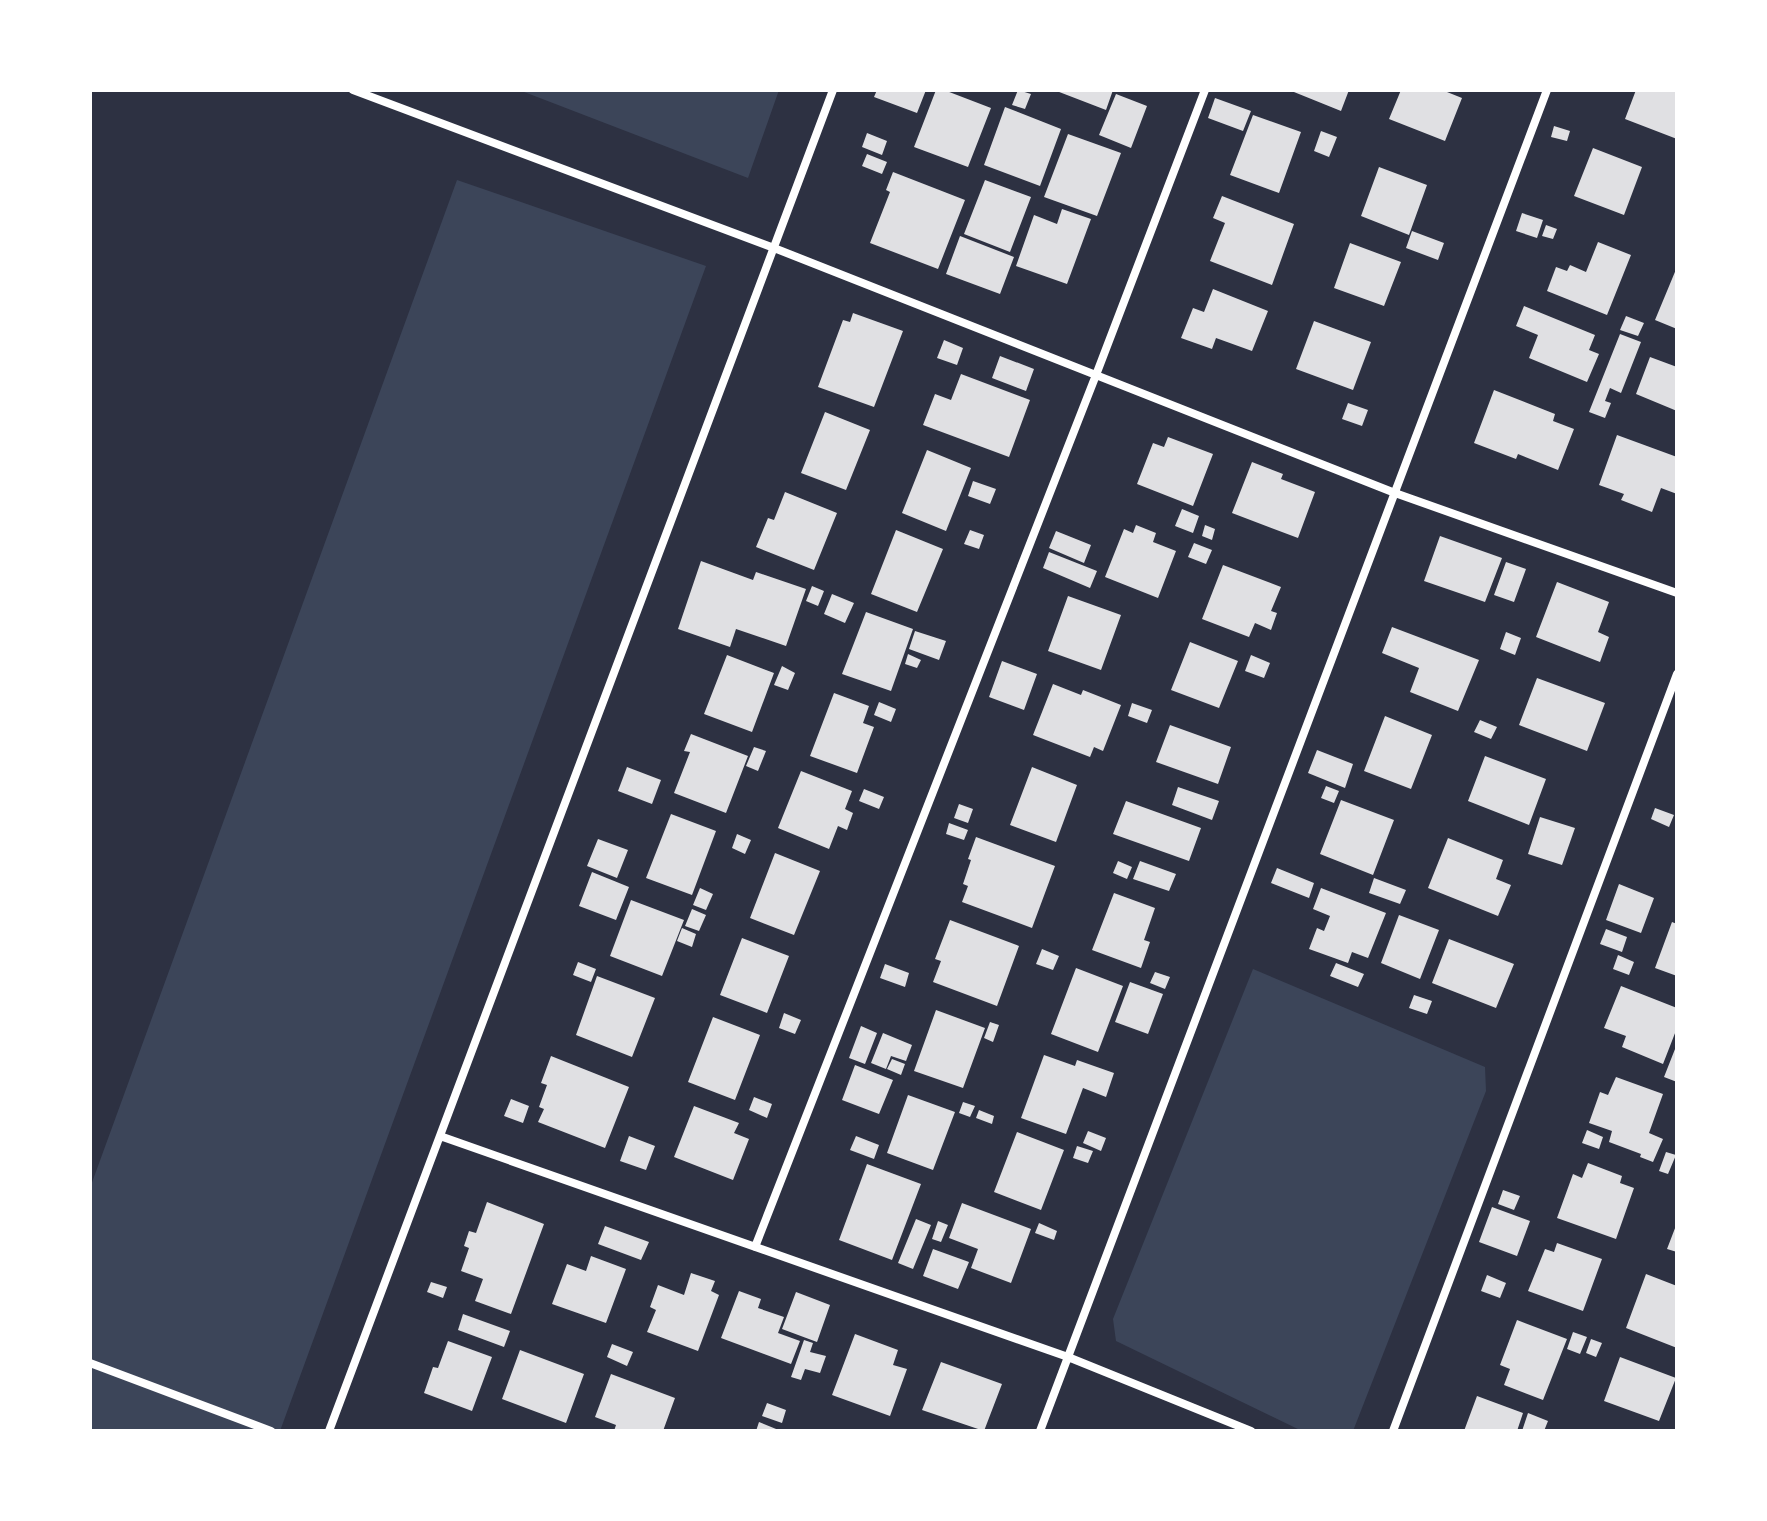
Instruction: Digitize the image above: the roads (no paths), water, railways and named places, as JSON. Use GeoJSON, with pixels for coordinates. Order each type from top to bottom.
{"type":"FeatureCollection","features":[{"type":"Feature","properties":{"kind":"street"},"geometry":{"type":"LineString","coordinates":[[353,90],[774,248],[1395,493],[1677,593]]}},
{"type":"Feature","properties":{"kind":"street"},"geometry":{"type":"LineString","coordinates":[[329,1431],[833,90]]}},
{"type":"Feature","properties":{"kind":"street"},"geometry":{"type":"LineString","coordinates":[[755,1247],[1205,90]]}},
{"type":"Feature","properties":{"kind":"street"},"geometry":{"type":"LineString","coordinates":[[1040,1431],[1547,90]]}},
{"type":"Feature","properties":{"kind":"street"},"geometry":{"type":"LineString","coordinates":[[1393,1431],[1677,674]]}},
{"type":"Feature","properties":{"kind":"street"},"geometry":{"type":"LineString","coordinates":[[440,1136],[1068,1357],[1251,1431]]}},
{"type":"Feature","properties":{"kind":"street"},"geometry":{"type":"LineString","coordinates":[[90,1363],[271,1431]]}}]}
